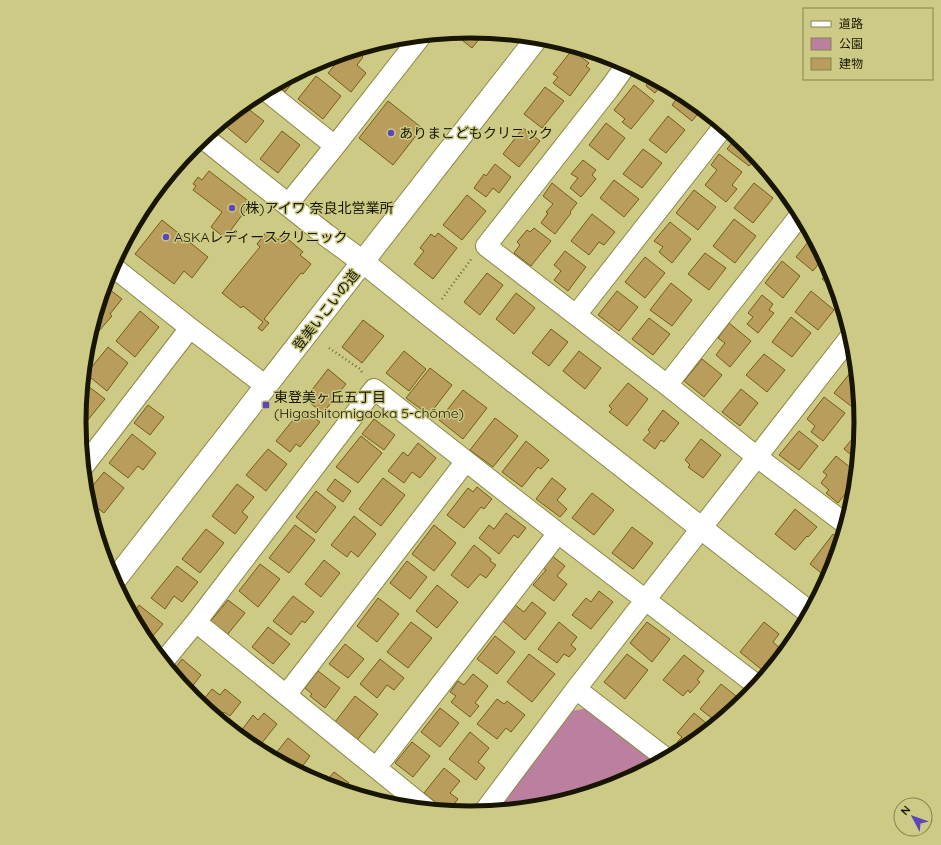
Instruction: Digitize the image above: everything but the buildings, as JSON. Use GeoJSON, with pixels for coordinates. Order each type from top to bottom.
{"type":"FeatureCollection","features":[{"type":"Feature","properties":{"kind":"street"},"geometry":{"type":"LineString","coordinates":[[288,204],[417,42]]}},
{"type":"Feature","properties":{"kind":"street","name":"登美いこいの道"},"geometry":{"type":"LineString","coordinates":[[118,576],[533,43]]}},
{"type":"Feature","properties":{"kind":"street"},"geometry":{"type":"LineString","coordinates":[[623,69],[486,246],[842,522]]}},
{"type":"Feature","properties":{"kind":"street"},"geometry":{"type":"LineString","coordinates":[[271,95],[335,146]]}},
{"type":"Feature","properties":{"kind":"street"},"geometry":{"type":"LineString","coordinates":[[576,315],[721,130]]}},
{"type":"Feature","properties":{"kind":"street"},"geometry":{"type":"LineString","coordinates":[[208,142],[806,610]]}},
{"type":"Feature","properties":{"kind":"street"},"geometry":{"type":"LineString","coordinates":[[667,385],[797,220]]}},
{"type":"Feature","properties":{"kind":"street"},"geometry":{"type":"LineString","coordinates":[[117,270],[266,386]]}},
{"type":"Feature","properties":{"kind":"street"},"geometry":{"type":"LineString","coordinates":[[88,461],[190,328]]}},
{"type":"Feature","properties":{"kind":"street"},"geometry":{"type":"LineString","coordinates":[[488,806],[576,688],[847,342]]}},
{"type":"Feature","properties":{"kind":"street"},"geometry":{"type":"LineString","coordinates":[[166,658],[196,622],[374,389],[558,533],[753,683]]}},
{"type":"Feature","properties":{"kind":"street"},"geometry":{"type":"LineString","coordinates":[[286,695],[466,461]]}},
{"type":"Feature","properties":{"kind":"street"},"geometry":{"type":"LineString","coordinates":[[376,768],[558,533]]}},
{"type":"Feature","properties":{"kind":"street"},"geometry":{"type":"LineString","coordinates":[[196,622],[421,804]]}},
{"type":"Feature","properties":{"kind":"street"},"geometry":{"type":"LineString","coordinates":[[576,688],[662,755]]}},
{"type":"Feature","properties":{"kind":"path"},"geometry":{"type":"LineString","coordinates":[[430,315],[475,255],[486,246]]}},
{"type":"Feature","properties":{"kind":"path"},"geometry":{"type":"LineString","coordinates":[[329,348],[360,369],[374,389]]}},
{"type":"Feature","properties":{"kind":"green space"},"geometry":{"type":"Polygon","coordinates":[[[588,708],[653,760],[618,778],[570,794],[546,800],[497,806],[571,711],[588,708]]]}},
{"type":"Feature","properties":{"kind":"place","name":"ありまこどもクリニック"},"geometry":{"type":"Point","coordinates":[391,133]}},
{"type":"Feature","properties":{"kind":"place","name":"(株)アイワ 奈良北営業所"},"geometry":{"type":"Point","coordinates":[232,208]}},
{"type":"Feature","properties":{"kind":"place","name":"ASKAレディースクリニック"},"geometry":{"type":"Point","coordinates":[166,237]}},
{"type":"Feature","properties":{"kind":"place","name":"東登美ヶ丘五丁目 (Higashitomigaoka 5-chōme)"},"geometry":{"type":"Point","coordinates":[266,405]}}]}
